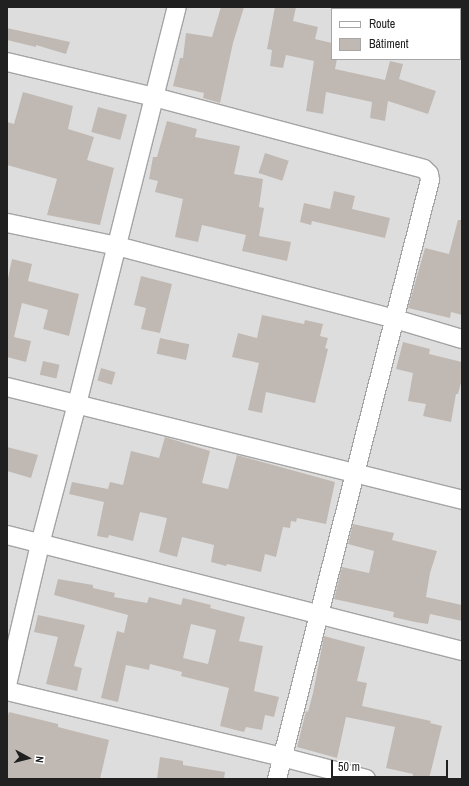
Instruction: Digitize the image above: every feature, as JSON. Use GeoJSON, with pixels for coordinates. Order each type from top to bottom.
{"type":"FeatureCollection","features":[{"type":"Feature","properties":{"kind":"street"},"geometry":{"type":"LineString","coordinates":[[7,685],[40,544],[78,404],[177,7]]}},
{"type":"Feature","properties":{"kind":"street"},"geometry":{"type":"LineString","coordinates":[[7,62],[154,97],[424,169],[429,174],[430,180],[395,319],[276,779]]}},
{"type":"Feature","properties":{"kind":"street"},"geometry":{"type":"LineString","coordinates":[[7,222],[117,246],[395,319],[462,339]]}},
{"type":"Feature","properties":{"kind":"street"},"geometry":{"type":"LineString","coordinates":[[7,387],[462,500]]}},
{"type":"Feature","properties":{"kind":"street"},"geometry":{"type":"LineString","coordinates":[[7,535],[462,651]]}},
{"type":"Feature","properties":{"kind":"street"},"geometry":{"type":"LineString","coordinates":[[7,691],[282,756],[366,779]]}},
{"type":"Feature","properties":{"kind":"shaded area"},"geometry":{"type":"Polygon","coordinates":[[[7,7],[462,7],[462,779],[7,779],[7,7]]]}},
{"type":"Feature","properties":{"kind":"building"},"geometry":{"type":"Polygon","coordinates":[[[221,7],[244,7],[233,43],[220,103],[203,98],[204,93],[173,86],[180,58],[183,58],[186,33],[212,37],[221,7]]]}},
{"type":"Feature","properties":{"kind":"building"},"geometry":{"type":"Polygon","coordinates":[[[275,7],[296,7],[293,21],[318,27],[315,39],[331,43],[331,60],[337,60],[335,69],[385,80],[390,61],[403,64],[399,79],[436,91],[428,114],[388,101],[385,121],[370,118],[372,102],[326,92],[323,114],[306,111],[314,61],[286,55],[283,68],[270,66],[272,50],[267,49],[275,7]]]}},
{"type":"Feature","properties":{"kind":"building"},"geometry":{"type":"Polygon","coordinates":[[[7,28],[70,42],[66,54],[36,45],[36,47],[7,40],[7,28]]]}},
{"type":"Feature","properties":{"kind":"building"},"geometry":{"type":"Polygon","coordinates":[[[23,92],[73,106],[68,129],[94,137],[87,160],[114,168],[100,225],[47,215],[57,179],[7,165],[7,122],[14,124],[23,92]]]}},
{"type":"Feature","properties":{"kind":"building"},"geometry":{"type":"Polygon","coordinates":[[[98,107],[127,115],[120,140],[91,132],[98,107]]]}},
{"type":"Feature","properties":{"kind":"building"},"geometry":{"type":"Polygon","coordinates":[[[167,121],[197,129],[195,137],[240,146],[234,174],[263,179],[259,207],[264,208],[259,236],[291,242],[287,261],[242,251],[246,235],[202,225],[198,242],[175,237],[183,199],[155,192],[158,181],[149,179],[153,157],[157,157],[167,121]]]}},
{"type":"Feature","properties":{"kind":"building"},"geometry":{"type":"Polygon","coordinates":[[[265,153],[289,161],[282,181],[259,173],[265,153]]]}},
{"type":"Feature","properties":{"kind":"building"},"geometry":{"type":"Polygon","coordinates":[[[334,191],[355,196],[352,209],[390,218],[385,238],[312,221],[311,225],[300,222],[304,203],[330,209],[334,191]]]}},
{"type":"Feature","properties":{"kind":"building"},"geometry":{"type":"Polygon","coordinates":[[[458,220],[462,220],[462,315],[451,312],[450,318],[408,308],[425,248],[449,254],[458,220]]]}},
{"type":"Feature","properties":{"kind":"building"},"geometry":{"type":"Polygon","coordinates":[[[12,259],[32,264],[28,281],[79,294],[69,336],[43,329],[48,310],[22,303],[14,337],[31,341],[26,362],[7,357],[7,283],[12,259]]]}},
{"type":"Feature","properties":{"kind":"building"},"geometry":{"type":"Polygon","coordinates":[[[141,276],[172,284],[160,333],[141,329],[146,308],[134,305],[141,276]]]}},
{"type":"Feature","properties":{"kind":"building"},"geometry":{"type":"Polygon","coordinates":[[[262,315],[304,324],[305,320],[323,324],[320,336],[328,338],[325,348],[328,349],[315,403],[266,392],[262,413],[248,410],[259,363],[232,357],[238,333],[257,338],[262,315]]]}},
{"type":"Feature","properties":{"kind":"building"},"geometry":{"type":"Polygon","coordinates":[[[160,338],[189,344],[186,360],[157,354],[160,338]]]}},
{"type":"Feature","properties":{"kind":"building"},"geometry":{"type":"Polygon","coordinates":[[[403,342],[430,349],[429,354],[462,362],[462,379],[458,394],[456,394],[451,422],[423,416],[426,404],[408,401],[413,373],[396,369],[403,342]]]}},
{"type":"Feature","properties":{"kind":"building"},"geometry":{"type":"Polygon","coordinates":[[[43,361],[60,365],[56,378],[40,375],[43,361]]]}},
{"type":"Feature","properties":{"kind":"building"},"geometry":{"type":"Polygon","coordinates":[[[101,368],[115,372],[112,385],[97,380],[101,368]]]}},
{"type":"Feature","properties":{"kind":"building"},"geometry":{"type":"Polygon","coordinates":[[[165,437],[210,451],[202,483],[228,489],[237,455],[335,482],[326,524],[297,518],[296,522],[291,521],[290,528],[283,527],[276,557],[265,554],[261,572],[211,562],[214,545],[182,537],[177,557],[159,552],[167,518],[140,512],[133,541],[109,535],[108,538],[97,536],[104,502],[69,494],[72,482],[108,489],[110,482],[123,485],[131,451],[159,458],[165,437]]]}},
{"type":"Feature","properties":{"kind":"building"},"geometry":{"type":"Polygon","coordinates":[[[7,447],[38,455],[31,478],[7,471],[7,447]]]}},
{"type":"Feature","properties":{"kind":"building"},"geometry":{"type":"Polygon","coordinates":[[[353,524],[394,533],[392,540],[437,551],[430,573],[426,597],[462,605],[462,621],[430,614],[428,624],[415,622],[393,617],[394,612],[334,599],[342,567],[369,573],[374,551],[348,544],[353,524]]]}},
{"type":"Feature","properties":{"kind":"building"},"geometry":{"type":"Polygon","coordinates":[[[58,579],[93,585],[93,588],[115,593],[114,597],[147,603],[149,597],[181,605],[183,598],[211,605],[210,608],[245,617],[239,641],[263,646],[254,691],[279,697],[274,717],[265,715],[262,730],[246,727],[244,732],[220,726],[229,688],[181,676],[182,672],[150,664],[149,670],[126,665],[118,702],[101,698],[117,631],[124,633],[128,615],[54,595],[58,579]],[[191,624],[183,658],[208,664],[216,630],[191,624]]]}},
{"type":"Feature","properties":{"kind":"building"},"geometry":{"type":"Polygon","coordinates":[[[38,615],[85,625],[74,666],[82,668],[77,691],[46,684],[58,637],[34,632],[38,615]]]}},
{"type":"Feature","properties":{"kind":"building"},"geometry":{"type":"Polygon","coordinates":[[[324,636],[365,647],[357,681],[367,683],[362,706],[431,721],[430,723],[442,726],[429,779],[413,777],[413,774],[386,768],[395,727],[346,717],[337,758],[297,747],[306,711],[308,712],[313,693],[324,636]]]}},
{"type":"Feature","properties":{"kind":"building"},"geometry":{"type":"Polygon","coordinates":[[[9,712],[58,724],[58,727],[109,740],[100,779],[7,779],[7,719],[9,712]]]}},
{"type":"Feature","properties":{"kind":"building"},"geometry":{"type":"Polygon","coordinates":[[[160,757],[183,761],[183,765],[225,772],[224,779],[157,779],[160,757]]]}}]}
